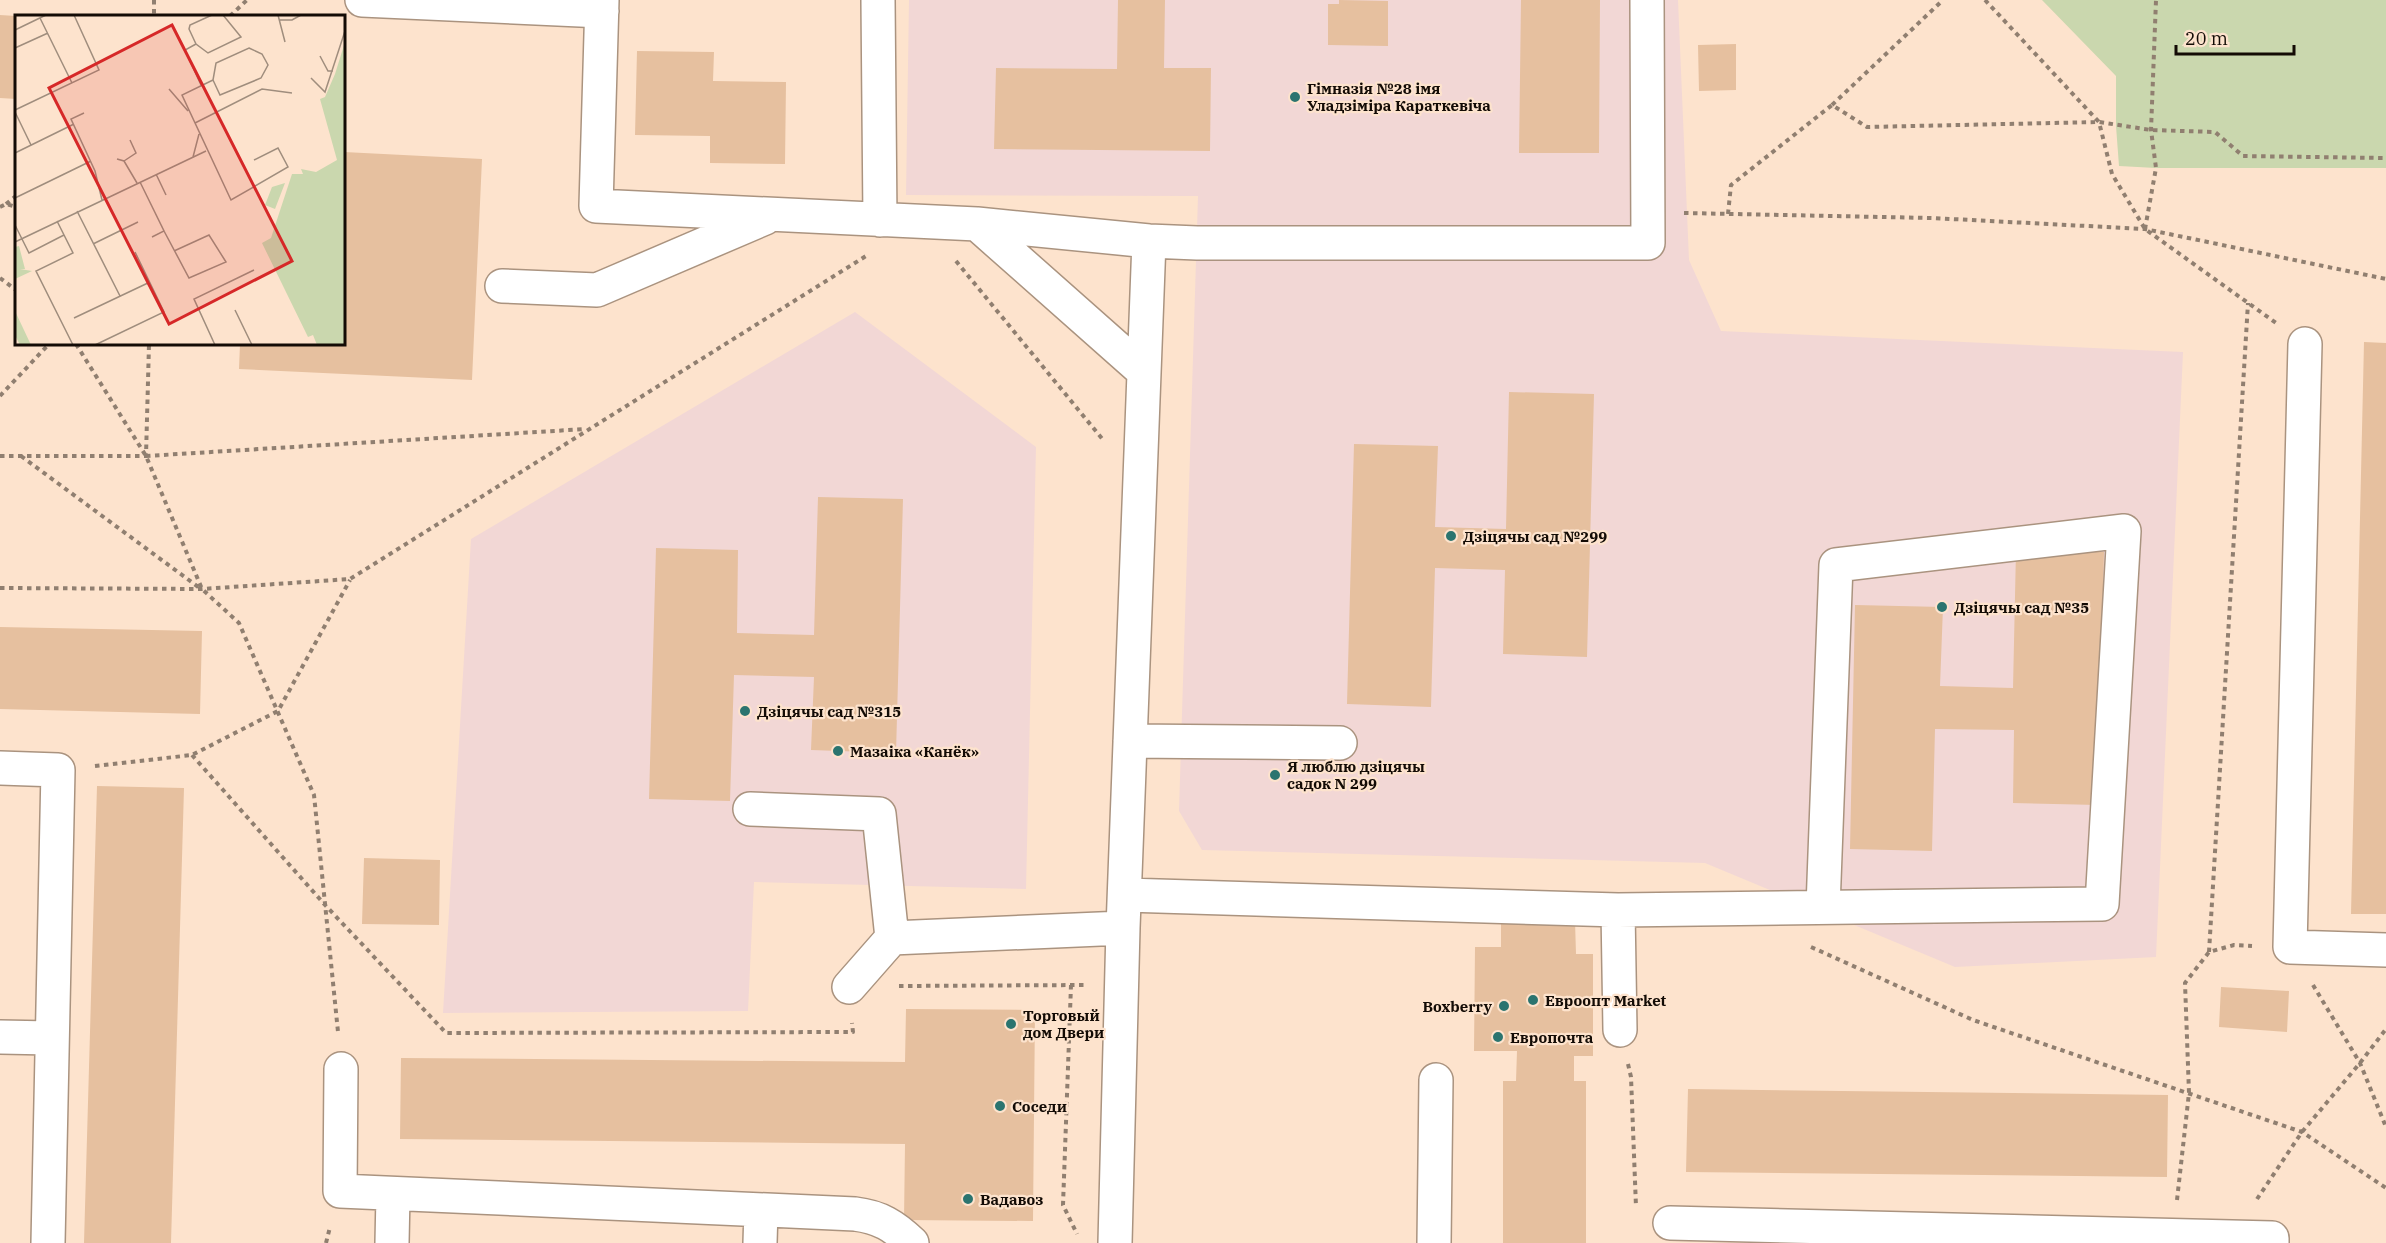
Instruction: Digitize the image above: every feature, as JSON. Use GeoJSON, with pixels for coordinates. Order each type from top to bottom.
{"type":"FeatureCollection","features":[{"type":"Feature","properties":{"kind":"lane"},"geometry":{"type":"LineString","coordinates":[[362,0],[602,5],[596,206],[977,224],[1149,241],[1197,243],[1648,243],[1647,0]]}},
{"type":"Feature","properties":{"kind":"lane"},"geometry":{"type":"LineString","coordinates":[[879,0],[880,220]]}},
{"type":"Feature","properties":{"kind":"lane"},"geometry":{"type":"LineString","coordinates":[[502,286],[597,290],[772,215]]}},
{"type":"Feature","properties":{"kind":"lane"},"geometry":{"type":"LineString","coordinates":[[977,224],[1143,371]]}},
{"type":"Feature","properties":{"kind":"lane"},"geometry":{"type":"LineString","coordinates":[[1115,1243],[1123,928],[1149,241]]}},
{"type":"Feature","properties":{"kind":"lane"},"geometry":{"type":"LineString","coordinates":[[2305,344],[2290,947],[2386,950]]}},
{"type":"Feature","properties":{"kind":"lane"},"geometry":{"type":"LineString","coordinates":[[1126,895],[1618,910],[2102,904],[2124,531],[1836,565],[1823,907]]}},
{"type":"Feature","properties":{"kind":"lane"},"geometry":{"type":"LineString","coordinates":[[1130,741],[1340,743]]}},
{"type":"Feature","properties":{"kind":"lane"},"geometry":{"type":"LineString","coordinates":[[0,768],[58,770],[48,1243]]}},
{"type":"Feature","properties":{"kind":"lane"},"geometry":{"type":"LineString","coordinates":[[750,809],[879,814],[892,938]]}},
{"type":"Feature","properties":{"kind":"lane"},"geometry":{"type":"LineString","coordinates":[[1618,910],[1620,1030]]}},
{"type":"Feature","properties":{"kind":"lane"},"geometry":{"type":"LineString","coordinates":[[849,987],[892,938],[1123,928]]}},
{"type":"Feature","properties":{"kind":"lane"},"geometry":{"type":"LineString","coordinates":[[0,1037],[51,1038]]}},
{"type":"Feature","properties":{"kind":"lane"},"geometry":{"type":"LineString","coordinates":[[341,1069],[340,1191],[873,1216],[888,1222],[912,1243]]}},
{"type":"Feature","properties":{"kind":"lane"},"geometry":{"type":"LineString","coordinates":[[1434,1243],[1436,1080]]}},
{"type":"Feature","properties":{"kind":"lane"},"geometry":{"type":"LineString","coordinates":[[392,1243],[393,1194]]}},
{"type":"Feature","properties":{"kind":"lane"},"geometry":{"type":"LineString","coordinates":[[760,1243],[761,1210]]}},
{"type":"Feature","properties":{"kind":"lane"},"geometry":{"type":"LineString","coordinates":[[1670,1222],[1968,1237],[2272,1238],[2272,1243]]}},
{"type":"Feature","properties":{"kind":"path"},"geometry":{"type":"LineString","coordinates":[[231,15],[247,0]]}},
{"type":"Feature","properties":{"kind":"path"},"geometry":{"type":"LineString","coordinates":[[1728,214],[1731,185],[1832,105],[1943,0]]}},
{"type":"Feature","properties":{"kind":"path"},"geometry":{"type":"LineString","coordinates":[[1985,0],[2099,122],[2112,174],[2145,229],[2305,344]]}},
{"type":"Feature","properties":{"kind":"path"},"geometry":{"type":"LineString","coordinates":[[2145,229],[2156,168],[2151,130],[2156,0]]}},
{"type":"Feature","properties":{"kind":"path"},"geometry":{"type":"LineString","coordinates":[[1832,105],[1867,127],[2099,122],[2151,130],[2215,132],[2243,156],[2386,158]]}},
{"type":"Feature","properties":{"kind":"path"},"geometry":{"type":"LineString","coordinates":[[0,207],[15,197]]}},
{"type":"Feature","properties":{"kind":"path"},"geometry":{"type":"LineString","coordinates":[[6,204],[15,207]]}},
{"type":"Feature","properties":{"kind":"path"},"geometry":{"type":"LineString","coordinates":[[1647,213],[1932,218],[2145,229],[2386,279]]}},
{"type":"Feature","properties":{"kind":"path"},"geometry":{"type":"LineString","coordinates":[[922,221],[1139,483]]}},
{"type":"Feature","properties":{"kind":"path"},"geometry":{"type":"LineString","coordinates":[[0,588],[202,589],[350,579],[872,253]]}},
{"type":"Feature","properties":{"kind":"path"},"geometry":{"type":"LineString","coordinates":[[0,278],[15,290]]}},
{"type":"Feature","properties":{"kind":"path"},"geometry":{"type":"LineString","coordinates":[[2210,952],[2247,303]]}},
{"type":"Feature","properties":{"kind":"path"},"geometry":{"type":"LineString","coordinates":[[0,396],[48,345]]}},
{"type":"Feature","properties":{"kind":"path"},"geometry":{"type":"LineString","coordinates":[[77,345],[146,456],[202,589]]}},
{"type":"Feature","properties":{"kind":"path"},"geometry":{"type":"LineString","coordinates":[[146,456],[149,345]]}},
{"type":"Feature","properties":{"kind":"path"},"geometry":{"type":"LineString","coordinates":[[0,456],[146,456],[588,429]]}},
{"type":"Feature","properties":{"kind":"path"},"geometry":{"type":"LineString","coordinates":[[20,455],[202,589],[238,623],[314,795],[341,1069]]}},
{"type":"Feature","properties":{"kind":"path"},"geometry":{"type":"LineString","coordinates":[[58,770],[192,755],[278,711],[350,579]]}},
{"type":"Feature","properties":{"kind":"path"},"geometry":{"type":"LineString","coordinates":[[192,755],[326,906],[446,1034],[853,1032],[849,987],[1123,985]]}},
{"type":"Feature","properties":{"kind":"path"},"geometry":{"type":"LineString","coordinates":[[1801,942],[1973,1020],[2302,1132],[2386,1188]]}},
{"type":"Feature","properties":{"kind":"path"},"geometry":{"type":"LineString","coordinates":[[2173,1236],[2189,1093],[2185,983],[2210,952],[2234,945],[2290,947],[2360,1063],[2386,1127]]}},
{"type":"Feature","properties":{"kind":"path"},"geometry":{"type":"LineString","coordinates":[[1071,986],[1063,1206],[1082,1243]]}},
{"type":"Feature","properties":{"kind":"path"},"geometry":{"type":"LineString","coordinates":[[2232,1237],[2302,1132],[2386,1029]]}},
{"type":"Feature","properties":{"kind":"path"},"geometry":{"type":"LineString","coordinates":[[1620,1030],[1631,1077],[1636,1211]]}},
{"type":"Feature","properties":{"kind":"shaded area"},"geometry":{"type":"Polygon","coordinates":[[[909,0],[1678,0],[1689,260],[1721,331],[2183,352],[2156,957],[1955,967],[1705,863],[1202,850],[1179,811],[1198,196],[906,195],[909,0]]]}},
{"type":"Feature","properties":{"kind":"shaded area","name":"Дзіцячы сад №315"},"geometry":{"type":"Polygon","coordinates":[[[855,312],[1036,447],[1026,889],[754,882],[748,1011],[443,1013],[471,539],[855,312]]]}},
{"type":"Feature","properties":{"kind":"green space"},"geometry":{"type":"Polygon","coordinates":[[[2042,0],[2386,0],[2386,168],[2119,166],[2116,76],[2042,0]]]}},
{"type":"Feature","properties":{"kind":"building"},"geometry":{"type":"Polygon","coordinates":[[[1118,0],[1165,0],[1164,68],[1211,68],[1210,151],[994,149],[996,68],[1117,69],[1118,0]]]}},
{"type":"Feature","properties":{"kind":"building"},"geometry":{"type":"Polygon","coordinates":[[[1339,0],[1388,1],[1388,46],[1328,45],[1328,4],[1339,4],[1339,0]]]}},
{"type":"Feature","properties":{"kind":"building"},"geometry":{"type":"Polygon","coordinates":[[[1521,0],[1600,0],[1599,153],[1519,153],[1521,0]]]}},
{"type":"Feature","properties":{"kind":"building"},"geometry":{"type":"Polygon","coordinates":[[[0,15],[15,16],[15,99],[0,98],[0,15]]]}},
{"type":"Feature","properties":{"kind":"building"},"geometry":{"type":"Polygon","coordinates":[[[1736,44],[1736,90],[1699,91],[1698,45],[1736,44]]]}},
{"type":"Feature","properties":{"kind":"building"},"geometry":{"type":"Polygon","coordinates":[[[637,51],[714,52],[713,81],[786,82],[785,164],[710,163],[710,136],[635,135],[637,51]]]}},
{"type":"Feature","properties":{"kind":"building"},"geometry":{"type":"Polygon","coordinates":[[[345,152],[482,159],[472,380],[239,369],[240,345],[345,345],[345,152]]]}},
{"type":"Feature","properties":{"kind":"building"},"geometry":{"type":"Polygon","coordinates":[[[2364,342],[2386,343],[2386,914],[2351,914],[2364,342]]]}},
{"type":"Feature","properties":{"kind":"building"},"geometry":{"type":"Polygon","coordinates":[[[1509,392],[1594,394],[1587,657],[1503,654],[1505,570],[1435,568],[1431,707],[1347,704],[1354,444],[1438,446],[1435,527],[1506,529],[1509,392]]]}},
{"type":"Feature","properties":{"kind":"building"},"geometry":{"type":"Polygon","coordinates":[[[818,497],[903,499],[896,753],[811,750],[814,677],[734,675],[730,801],[649,799],[656,548],[738,550],[737,633],[814,635],[818,497]]]}},
{"type":"Feature","properties":{"kind":"building"},"geometry":{"type":"Polygon","coordinates":[[[2016,550],[2104,552],[2098,805],[2013,803],[2014,730],[1935,729],[1932,851],[1850,849],[1855,605],[1943,607],[1940,686],[2013,688],[2016,550]]]}},
{"type":"Feature","properties":{"kind":"building"},"geometry":{"type":"Polygon","coordinates":[[[0,627],[202,631],[200,714],[0,709],[0,627]]]}},
{"type":"Feature","properties":{"kind":"building"},"geometry":{"type":"Polygon","coordinates":[[[97,786],[184,788],[171,1243],[84,1243],[97,786]]]}},
{"type":"Feature","properties":{"kind":"building"},"geometry":{"type":"Polygon","coordinates":[[[364,858],[440,860],[439,925],[362,924],[364,858]]]}},
{"type":"Feature","properties":{"kind":"building"},"geometry":{"type":"Polygon","coordinates":[[[1575,921],[1576,954],[1593,954],[1593,1056],[1574,1056],[1574,1081],[1586,1081],[1586,1243],[1503,1243],[1503,1081],[1516,1081],[1517,1051],[1474,1051],[1475,947],[1501,947],[1501,922],[1575,921]]]}},
{"type":"Feature","properties":{"kind":"building"},"geometry":{"type":"Polygon","coordinates":[[[2221,987],[2289,991],[2287,1032],[2219,1027],[2221,987]]]}},
{"type":"Feature","properties":{"kind":"building"},"geometry":{"type":"Polygon","coordinates":[[[906,1009],[1035,1010],[1033,1221],[904,1220],[905,1144],[400,1139],[401,1058],[905,1062],[906,1009]]]}},
{"type":"Feature","properties":{"kind":"building"},"geometry":{"type":"Polygon","coordinates":[[[1688,1089],[2168,1095],[2167,1177],[1686,1172],[1688,1089]]]}},
{"type":"Feature","properties":{"kind":"place","name":"Гімназія №28 імя Уладзіміра Караткевіча"},"geometry":{"type":"Point","coordinates":[1295,97]}},
{"type":"Feature","properties":{"kind":"place","name":"Дзіцячы сад №299"},"geometry":{"type":"Point","coordinates":[1451,536]}},
{"type":"Feature","properties":{"kind":"place","name":"Дзіцячы сад №35"},"geometry":{"type":"Point","coordinates":[1942,607]}},
{"type":"Feature","properties":{"kind":"place","name":"Дзіцячы сад №315"},"geometry":{"type":"Point","coordinates":[745,711]}},
{"type":"Feature","properties":{"kind":"place","name":"Мазаіка «Канёк»"},"geometry":{"type":"Point","coordinates":[838,751]}},
{"type":"Feature","properties":{"kind":"place","name":"Я люблю дзіцячы садок N 299"},"geometry":{"type":"Point","coordinates":[1275,775]}},
{"type":"Feature","properties":{"kind":"place","name":"Евроопт Market"},"geometry":{"type":"Point","coordinates":[1533,1000]}},
{"type":"Feature","properties":{"kind":"place","name":"Boxberry"},"geometry":{"type":"Point","coordinates":[1504,1006]}},
{"type":"Feature","properties":{"kind":"place","name":"Торговый дом Двери"},"geometry":{"type":"Point","coordinates":[1011,1024]}},
{"type":"Feature","properties":{"kind":"place","name":"Европочта"},"geometry":{"type":"Point","coordinates":[1498,1037]}},
{"type":"Feature","properties":{"kind":"place","name":"Соседи"},"geometry":{"type":"Point","coordinates":[1000,1106]}},
{"type":"Feature","properties":{"kind":"place","name":"Вадавоз"},"geometry":{"type":"Point","coordinates":[968,1199]}}]}
